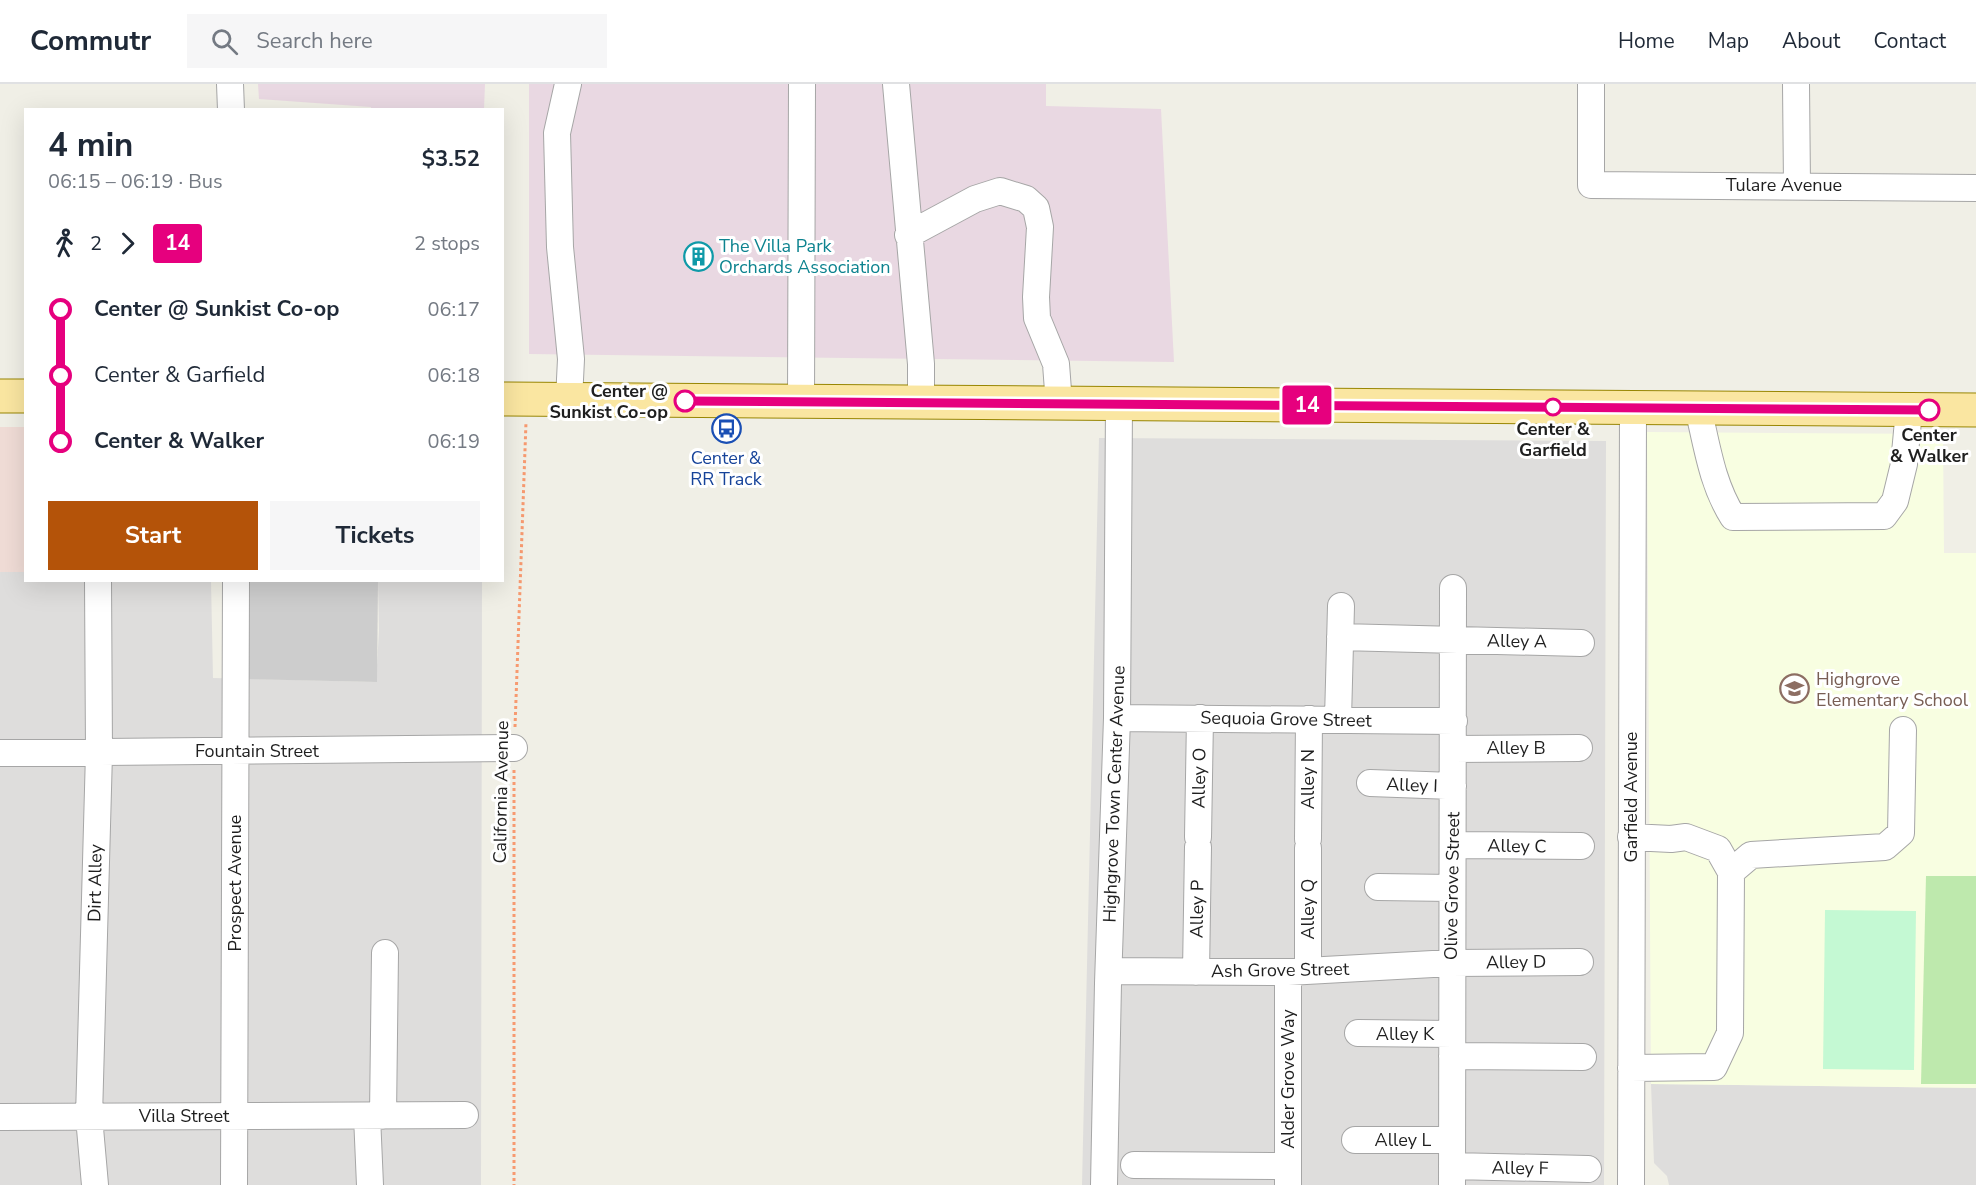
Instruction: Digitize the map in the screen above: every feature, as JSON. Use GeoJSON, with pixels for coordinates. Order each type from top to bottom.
{"type":"FeatureCollection","features":[{"type":"Feature","properties":{"kind":"main road"},"geometry":{"type":"LineString","coordinates":[[0,396],[24,396]]}},
{"type":"Feature","properties":{"kind":"main road"},"geometry":{"type":"LineString","coordinates":[[515,399],[1976,410]]}},
{"type":"Feature","properties":{"kind":"street"},"geometry":{"type":"LineString","coordinates":[[230,84],[231,108]]}},
{"type":"Feature","properties":{"kind":"street"},"geometry":{"type":"LineString","coordinates":[[568,84],[557,133],[560,247],[571,358],[569,400]]}},
{"type":"Feature","properties":{"kind":"street"},"geometry":{"type":"LineString","coordinates":[[801,402],[802,84]]}},
{"type":"Feature","properties":{"kind":"street"},"geometry":{"type":"LineString","coordinates":[[896,84],[920,351],[921,402]]}},
{"type":"Feature","properties":{"kind":"street","name":"Tulare Avenue"},"geometry":{"type":"LineString","coordinates":[[1591,84],[1591,185],[1976,188]]}},
{"type":"Feature","properties":{"kind":"street"},"geometry":{"type":"LineString","coordinates":[[1796,84],[1797,185]]}},
{"type":"Feature","properties":{"kind":"street"},"geometry":{"type":"LineString","coordinates":[[909,235],[975,199],[1000,191],[1026,199],[1036,208],[1040,227],[1037,318],[1056,364],[1059,404]]}},
{"type":"Feature","properties":{"kind":"street","name":"Highgrove Town Center Avenue"},"geometry":{"type":"LineString","coordinates":[[1104,1185],[1118,718],[1119,404]]}},
{"type":"Feature","properties":{"kind":"street","name":"Garfield Avenue"},"geometry":{"type":"LineString","coordinates":[[1631,1185],[1630,837],[1633,408]]}},
{"type":"Feature","properties":{"kind":"street"},"geometry":{"type":"LineString","coordinates":[[1698,408],[1721,498],[1733,517],[1884,516],[1894,501],[1904,464],[1909,410]]}},
{"type":"Feature","properties":{"kind":"street","name":"Dirt Alley"},"geometry":{"type":"LineString","coordinates":[[94,1185],[89,1117],[99,753],[98,582]]}},
{"type":"Feature","properties":{"kind":"street","name":"Prospect Avenue"},"geometry":{"type":"LineString","coordinates":[[234,1185],[236,582]]}},
{"type":"Feature","properties":{"kind":"street","name":"Olive Grove Street"},"geometry":{"type":"LineString","coordinates":[[1452,1176],[1453,588]]}},
{"type":"Feature","properties":{"kind":"street"},"geometry":{"type":"LineString","coordinates":[[1338,720],[1341,606]]}},
{"type":"Feature","properties":{"kind":"street","name":"Alley A"},"geometry":{"type":"LineString","coordinates":[[1340,637],[1581,643]]}},
{"type":"Feature","properties":{"kind":"street","name":"Sequoia Grove Street"},"geometry":{"type":"LineString","coordinates":[[1118,718],[1454,721]]}},
{"type":"Feature","properties":{"kind":"street","name":"Alley O"},"geometry":{"type":"LineString","coordinates":[[1198,842],[1200,718]]}},
{"type":"Feature","properties":{"kind":"street","name":"Alley N"},"geometry":{"type":"LineString","coordinates":[[1308,844],[1309,720]]}},
{"type":"Feature","properties":{"kind":"street"},"geometry":{"type":"LineString","coordinates":[[1731,872],[1751,855],[1885,847],[1901,833],[1903,730]]}},
{"type":"Feature","properties":{"kind":"street","name":"Fountain Street"},"geometry":{"type":"LineString","coordinates":[[0,753],[514,748]]}},
{"type":"Feature","properties":{"kind":"street","name":"Alley B"},"geometry":{"type":"LineString","coordinates":[[1454,748],[1579,748]]}},
{"type":"Feature","properties":{"kind":"street","name":"Alley I"},"geometry":{"type":"LineString","coordinates":[[1370,783],[1453,786]]}},
{"type":"Feature","properties":{"kind":"street"},"geometry":{"type":"LineString","coordinates":[[1630,837],[1671,839],[1686,837],[1718,849],[1731,872],[1730,1033],[1714,1067],[1631,1068]]}},
{"type":"Feature","properties":{"kind":"street","name":"Alley P"},"geometry":{"type":"LineString","coordinates":[[1196,972],[1198,842]]}},
{"type":"Feature","properties":{"kind":"street","name":"Alley Q"},"geometry":{"type":"LineString","coordinates":[[1298,972],[1308,844]]}},
{"type":"Feature","properties":{"kind":"street","name":"Alley C"},"geometry":{"type":"LineString","coordinates":[[1453,845],[1581,846]]}},
{"type":"Feature","properties":{"kind":"street"},"geometry":{"type":"LineString","coordinates":[[1378,887],[1452,888]]}},
{"type":"Feature","properties":{"kind":"street"},"geometry":{"type":"LineString","coordinates":[[370,1185],[385,953]]}},
{"type":"Feature","properties":{"kind":"street","name":"Alley D"},"geometry":{"type":"LineString","coordinates":[[1451,963],[1580,962]]}},
{"type":"Feature","properties":{"kind":"street","name":"Ash Grove Street"},"geometry":{"type":"LineString","coordinates":[[1109,971],[1298,972],[1451,963]]}},
{"type":"Feature","properties":{"kind":"street","name":"Alder Grove Way"},"geometry":{"type":"LineString","coordinates":[[1288,1176],[1298,972]]}},
{"type":"Feature","properties":{"kind":"street","name":"Alley K"},"geometry":{"type":"LineString","coordinates":[[1358,1033],[1452,1045],[1583,1057]]}},
{"type":"Feature","properties":{"kind":"street","name":"Villa Street"},"geometry":{"type":"LineString","coordinates":[[0,1117],[465,1115]]}},
{"type":"Feature","properties":{"kind":"street","name":"Alley L"},"geometry":{"type":"LineString","coordinates":[[1355,1140],[1452,1140]]}},
{"type":"Feature","properties":{"kind":"street"},"geometry":{"type":"LineString","coordinates":[[1134,1166],[1182,1175],[1288,1176]]}},
{"type":"Feature","properties":{"kind":"street","name":"Alley F"},"geometry":{"type":"LineString","coordinates":[[1452,1176],[1588,1169]]}},
{"type":"Feature","properties":{"kind":"path","name":"California Avenue"},"geometry":{"type":"LineString","coordinates":[[514,1185],[515,399]]}},
{"type":"Feature","properties":{"kind":"shaded area"},"geometry":{"type":"Polygon","coordinates":[[[258,84],[485,84],[484,108],[371,108],[259,99],[258,84]]]}},
{"type":"Feature","properties":{"kind":"shaded area"},"geometry":{"type":"Polygon","coordinates":[[[529,84],[1046,84],[1046,106],[1161,109],[1174,362],[529,354],[529,84]]]}},
{"type":"Feature","properties":{"kind":"shaded area"},"geometry":{"type":"Polygon","coordinates":[[[0,427],[24,427],[24,572],[0,572],[0,427]]]}},
{"type":"Feature","properties":{"kind":"shaded area"},"geometry":{"type":"Polygon","coordinates":[[[1647,432],[1943,434],[1944,553],[1976,553],[1976,1088],[1651,1084],[1647,432]]]}},
{"type":"Feature","properties":{"kind":"shaded area"},"geometry":{"type":"Polygon","coordinates":[[[1099,438],[1606,441],[1604,1185],[1082,1185],[1099,438]]]}},
{"type":"Feature","properties":{"kind":"shaded area"},"geometry":{"type":"Polygon","coordinates":[[[0,572],[24,572],[24,582],[211,582],[213,678],[376,682],[379,631],[378,582],[482,582],[481,1185],[0,1185],[0,572]]]}},
{"type":"Feature","properties":{"kind":"shaded area"},"geometry":{"type":"Polygon","coordinates":[[[250,582],[378,582],[377,682],[246,679],[250,582]]]}},
{"type":"Feature","properties":{"kind":"shaded area"},"geometry":{"type":"Polygon","coordinates":[[[1651,1084],[1976,1088],[1976,1185],[1669,1185],[1667,1176],[1654,1163],[1651,1084]]]}},
{"type":"Feature","properties":{"kind":"green space"},"geometry":{"type":"Polygon","coordinates":[[[1926,876],[1976,876],[1976,1084],[1921,1084],[1926,876]]]}},
{"type":"Feature","properties":{"kind":"green space"},"geometry":{"type":"Polygon","coordinates":[[[1825,910],[1916,911],[1914,1070],[1823,1069],[1825,910]]]}},
{"type":"Feature","properties":{"kind":"bus line","name":"14"},"geometry":{"type":"LineString","coordinates":[[685,401],[1929,410]]}},
{"type":"Feature","properties":{"kind":"place","name":"The Villa Park Orchards Association"},"geometry":{"type":"Point","coordinates":[698,256]}},
{"type":"Feature","properties":{"kind":"place","name":"Center @ Sunkist Co-op"},"geometry":{"type":"Point","coordinates":[685,401]}},
{"type":"Feature","properties":{"kind":"place","name":"Center & Garfield"},"geometry":{"type":"Point","coordinates":[1553,407]}},
{"type":"Feature","properties":{"kind":"place","name":"Center & Walker"},"geometry":{"type":"Point","coordinates":[1929,410]}},
{"type":"Feature","properties":{"kind":"place","name":"Center & RR Track"},"geometry":{"type":"Point","coordinates":[726,429]}},
{"type":"Feature","properties":{"kind":"place","name":"Highgrove Elementary School"},"geometry":{"type":"Point","coordinates":[1795,689]}}]}
